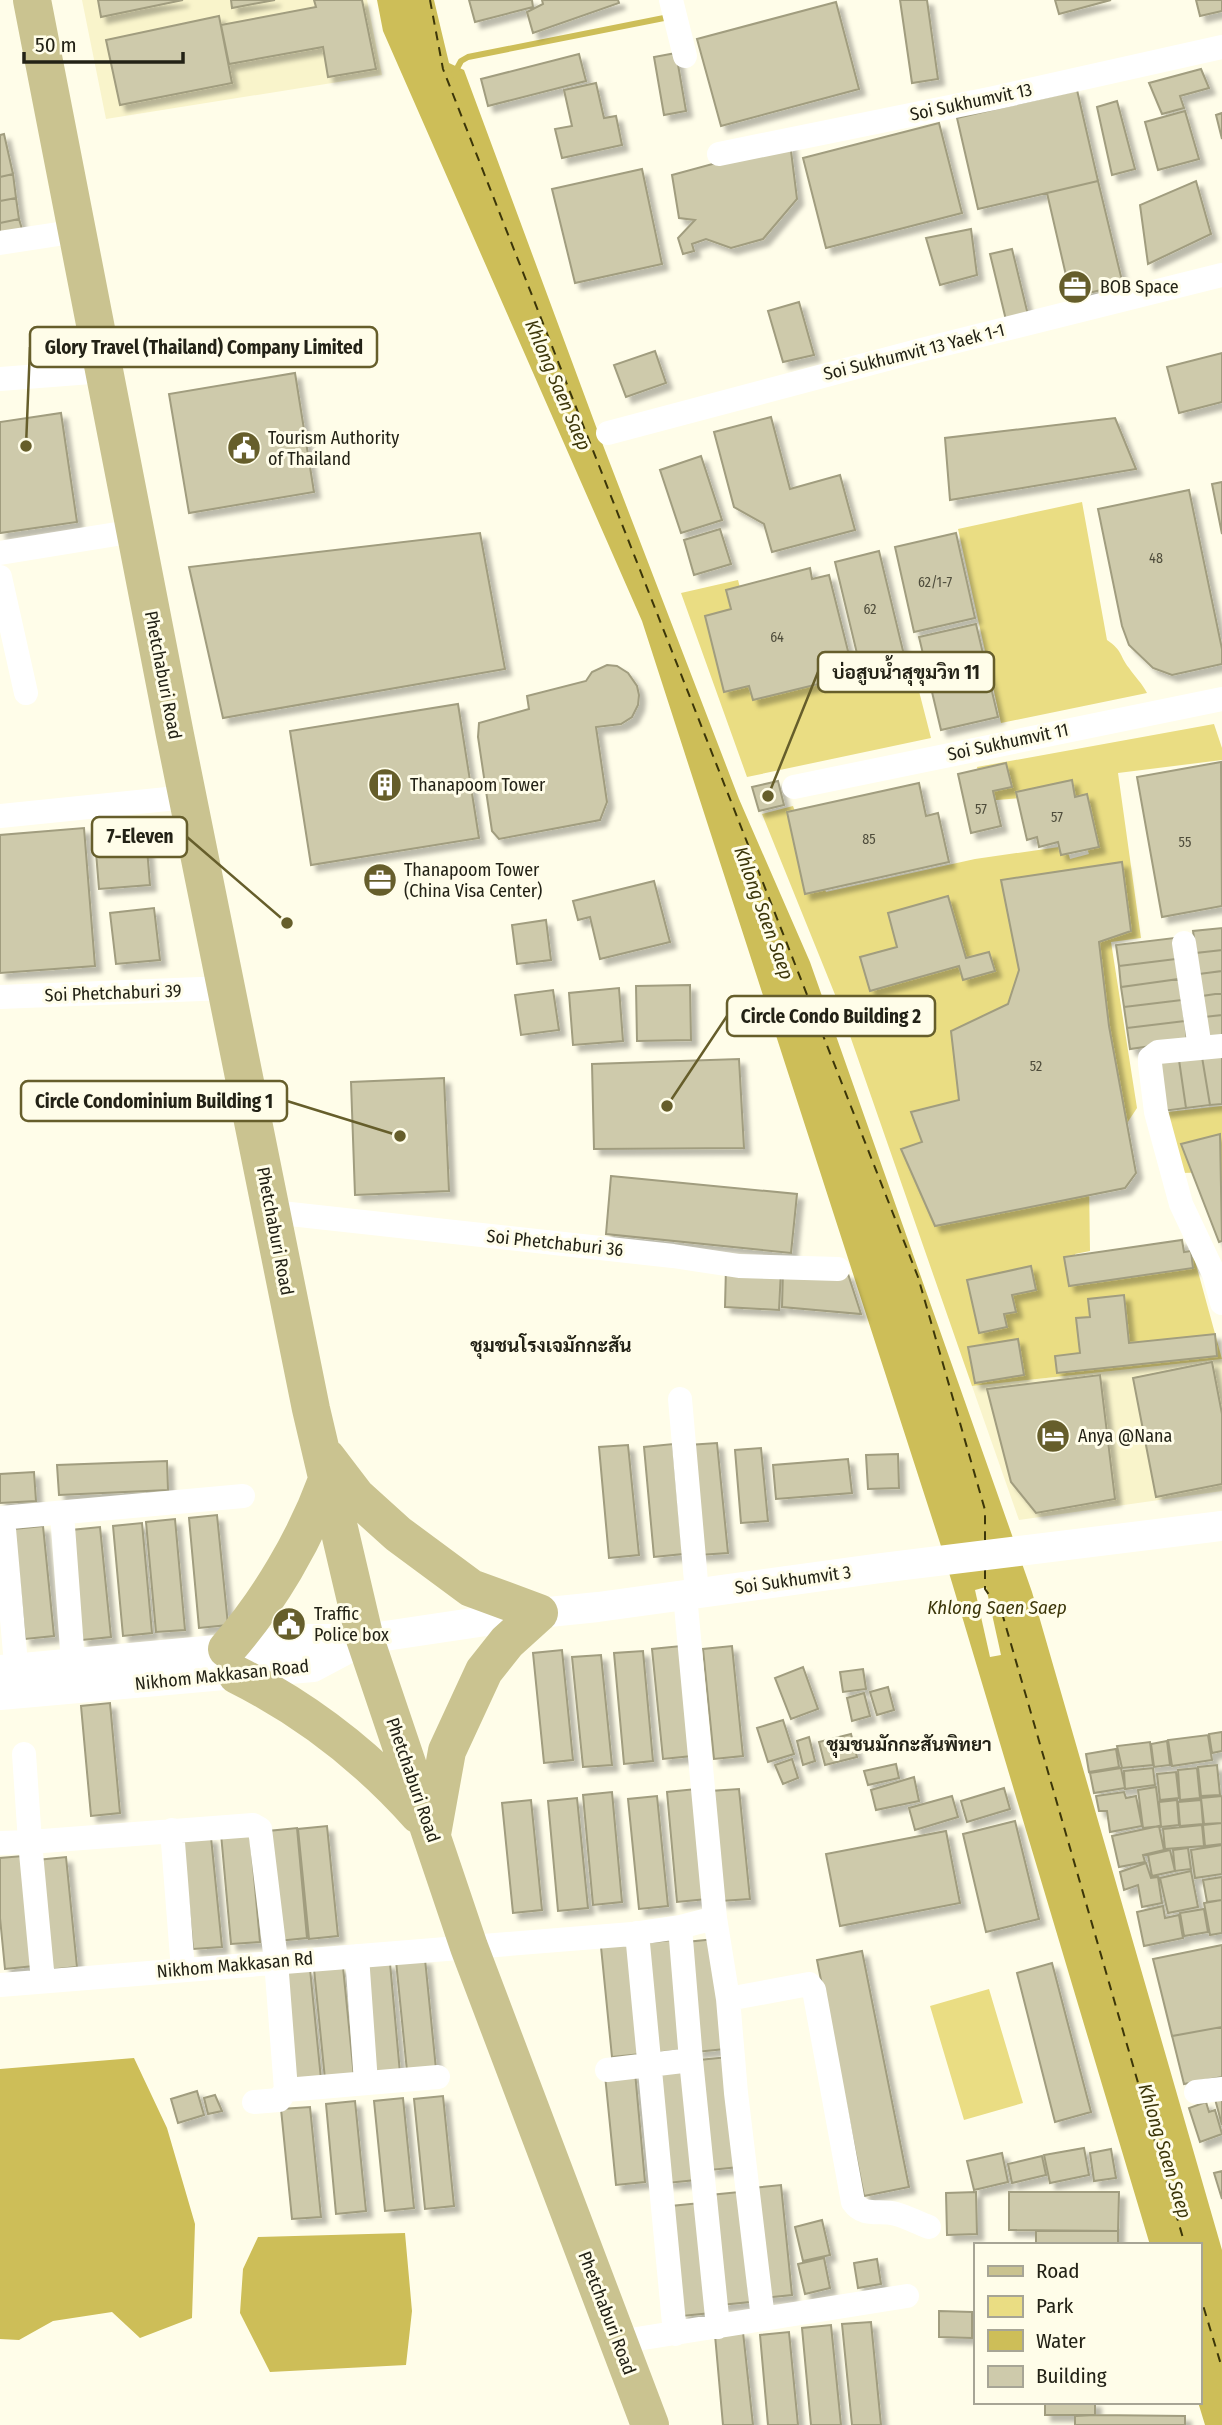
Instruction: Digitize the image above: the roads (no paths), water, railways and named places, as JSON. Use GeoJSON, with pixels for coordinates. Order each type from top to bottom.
{"type":"FeatureCollection","features":[{"type":"Feature","properties":{"kind":"main road","name":"Phetchaburi Road"},"geometry":{"type":"LineString","coordinates":[[32,0],[187,797],[324,1465],[365,1639],[469,1947],[650,2425]]}},
{"type":"Feature","properties":{"kind":"main road"},"geometry":{"type":"LineString","coordinates":[[324,1465],[398,1534],[471,1588],[539,1613],[508,1642],[484,1671],[447,1751],[430,1831]]}},
{"type":"Feature","properties":{"kind":"main road"},"geometry":{"type":"LineString","coordinates":[[324,1465],[312,1520],[232,1662],[316,1723],[392,1785],[430,1831]]}},
{"type":"Feature","properties":{"kind":"street"},"geometry":{"type":"LineString","coordinates":[[671,0],[685,56]]}},
{"type":"Feature","properties":{"kind":"street","name":"Soi Sukhumvit 13"},"geometry":{"type":"LineString","coordinates":[[719,154],[994,98],[1222,47]]}},
{"type":"Feature","properties":{"kind":"street"},"geometry":{"type":"LineString","coordinates":[[0,243],[78,231]]}},
{"type":"Feature","properties":{"kind":"street","name":"Soi Sukhumvit 13 Yaek 1-1"},"geometry":{"type":"LineString","coordinates":[[608,433],[921,349],[1222,275]]}},
{"type":"Feature","properties":{"kind":"street"},"geometry":{"type":"LineString","coordinates":[[0,379],[104,371]]}},
{"type":"Feature","properties":{"kind":"street"},"geometry":{"type":"LineString","coordinates":[[0,553],[135,531]]}},
{"type":"Feature","properties":{"kind":"street"},"geometry":{"type":"LineString","coordinates":[[0,577],[26,693]]}},
{"type":"Feature","properties":{"kind":"street","name":"Soi Sukhumvit 11"},"geometry":{"type":"LineString","coordinates":[[794,787],[1222,699]]}},
{"type":"Feature","properties":{"kind":"street"},"geometry":{"type":"LineString","coordinates":[[0,816],[187,797]]}},
{"type":"Feature","properties":{"kind":"street"},"geometry":{"type":"LineString","coordinates":[[1184,943],[1211,1047],[1158,1052],[1150,1059],[1150,1064],[1156,1112],[1181,1203],[1214,1274],[1222,1303]]}},
{"type":"Feature","properties":{"kind":"street","name":"Soi Phetchaburi 39"},"geometry":{"type":"LineString","coordinates":[[0,997],[226,988]]}},
{"type":"Feature","properties":{"kind":"street","name":"Soi Phetchaburi 36"},"geometry":{"type":"LineString","coordinates":[[272,1212],[673,1256],[739,1266],[838,1269]]}},
{"type":"Feature","properties":{"kind":"street"},"geometry":{"type":"LineString","coordinates":[[680,1399],[691,1594],[715,1917],[729,1999],[736,2093],[763,2319]]}},
{"type":"Feature","properties":{"kind":"street"},"geometry":{"type":"LineString","coordinates":[[7,1662],[1,1518],[243,1496]]}},
{"type":"Feature","properties":{"kind":"street"},"geometry":{"type":"LineString","coordinates":[[62,1513],[72,1649]]}},
{"type":"Feature","properties":{"kind":"street","name":"Soi Sukhumvit 3"},"geometry":{"type":"LineString","coordinates":[[365,1639],[539,1613],[1222,1526]]}},
{"type":"Feature","properties":{"kind":"street","name":"Nikhom Makkasan Road"},"geometry":{"type":"LineString","coordinates":[[7,1662],[232,1662],[313,1667],[365,1639]]}},
{"type":"Feature","properties":{"kind":"street","name":"Nikhom Makkasan Road"},"geometry":{"type":"LineString","coordinates":[[0,1695],[232,1662]]}},
{"type":"Feature","properties":{"kind":"street"},"geometry":{"type":"LineString","coordinates":[[24,1754],[43,1981]]}},
{"type":"Feature","properties":{"kind":"street"},"geometry":{"type":"LineString","coordinates":[[0,1843],[253,1825],[260,1829],[276,1961],[286,2090],[279,2100],[254,2102]]}},
{"type":"Feature","properties":{"kind":"street"},"geometry":{"type":"LineString","coordinates":[[172,1830],[183,1970]]}},
{"type":"Feature","properties":{"kind":"street","name":"Nikhom Makkasan Rd"},"geometry":{"type":"LineString","coordinates":[[0,1985],[637,1933],[680,1927],[715,1917]]}},
{"type":"Feature","properties":{"kind":"street"},"geometry":{"type":"LineString","coordinates":[[680,1927],[718,2327]]}},
{"type":"Feature","properties":{"kind":"street"},"geometry":{"type":"LineString","coordinates":[[637,1933],[676,2334]]}},
{"type":"Feature","properties":{"kind":"street"},"geometry":{"type":"LineString","coordinates":[[356,1956],[366,2083]]}},
{"type":"Feature","properties":{"kind":"street"},"geometry":{"type":"LineString","coordinates":[[729,1999],[809,1984],[814,1990],[853,2202],[858,2209],[865,2212],[896,2214],[929,2227]]}},
{"type":"Feature","properties":{"kind":"street"},"geometry":{"type":"LineString","coordinates":[[607,2070],[691,2060]]}},
{"type":"Feature","properties":{"kind":"street"},"geometry":{"type":"LineString","coordinates":[[286,2090],[438,2077]]}},
{"type":"Feature","properties":{"kind":"street"},"geometry":{"type":"LineString","coordinates":[[1196,2092],[1222,2089]]}},
{"type":"Feature","properties":{"kind":"street"},"geometry":{"type":"LineString","coordinates":[[618,2342],[907,2296]]}},
{"type":"Feature","properties":{"kind":"water","name":"Khlong Saen Saep"},"geometry":{"type":"Polygon","coordinates":[[[377,0],[434,0],[449,63],[464,70],[601,440],[739,799],[810,962],[1032,1592],[1222,2250],[1222,2425],[1205,2425],[1199,2404],[1201,2404],[1201,2243],[1149,2243],[941,1546],[642,621],[383,31],[377,0]]]}},
{"type":"Feature","properties":{"kind":"water"},"geometry":{"type":"Polygon","coordinates":[[[134,2058],[167,2128],[195,2224],[192,2318],[140,2338],[112,2312],[53,2321],[19,2340],[0,2339],[0,2069],[134,2058]]]}},
{"type":"Feature","properties":{"kind":"water"},"geometry":{"type":"Polygon","coordinates":[[[405,2233],[412,2311],[406,2365],[270,2372],[240,2313],[243,2269],[258,2237],[405,2233]]]}},
{"type":"Feature","properties":{"kind":"waterway"},"geometry":{"type":"LineString","coordinates":[[454,74],[461,61],[468,57],[669,17]]}},
{"type":"Feature","properties":{"kind":"place","name":"BOB Space"},"geometry":{"type":"Point","coordinates":[1075,287]}},
{"type":"Feature","properties":{"kind":"place","name":"Glory Travel (Thailand) Company Limited"},"geometry":{"type":"Point","coordinates":[26,446]}},
{"type":"Feature","properties":{"kind":"place","name":"Tourism Authority of Thailand"},"geometry":{"type":"Point","coordinates":[244,448]}},
{"type":"Feature","properties":{"kind":"place","name":"Thanapoom Tower"},"geometry":{"type":"Point","coordinates":[385,785]}},
{"type":"Feature","properties":{"kind":"place","name":"บ่อสูบน้ำสุขุมวิท 11"},"geometry":{"type":"Point","coordinates":[768,796]}},
{"type":"Feature","properties":{"kind":"place","name":"Thanapoom Tower (China Visa Center)"},"geometry":{"type":"Point","coordinates":[380,880]}},
{"type":"Feature","properties":{"kind":"place","name":"7-Eleven"},"geometry":{"type":"Point","coordinates":[287,923]}},
{"type":"Feature","properties":{"kind":"place","name":"Circle Condo Building 2"},"geometry":{"type":"Point","coordinates":[667,1106]}},
{"type":"Feature","properties":{"kind":"place","name":"Circle Condominium Building 1"},"geometry":{"type":"Point","coordinates":[400,1136]}},
{"type":"Feature","properties":{"kind":"place","name":"Anya @Nana"},"geometry":{"type":"Point","coordinates":[1053,1436]}},
{"type":"Feature","properties":{"kind":"place","name":"Traffic Police box"},"geometry":{"type":"Point","coordinates":[289,1624]}},
{"type":"Feature","properties":{"kind":"district","name":"ชุมชนโรงเจมักกะสัน"},"geometry":{"type":"Point","coordinates":[551,1345]}},
{"type":"Feature","properties":{"kind":"district","name":"ชุมชนมักกะสันพิทยา"},"geometry":{"type":"Point","coordinates":[909,1744]}}]}
